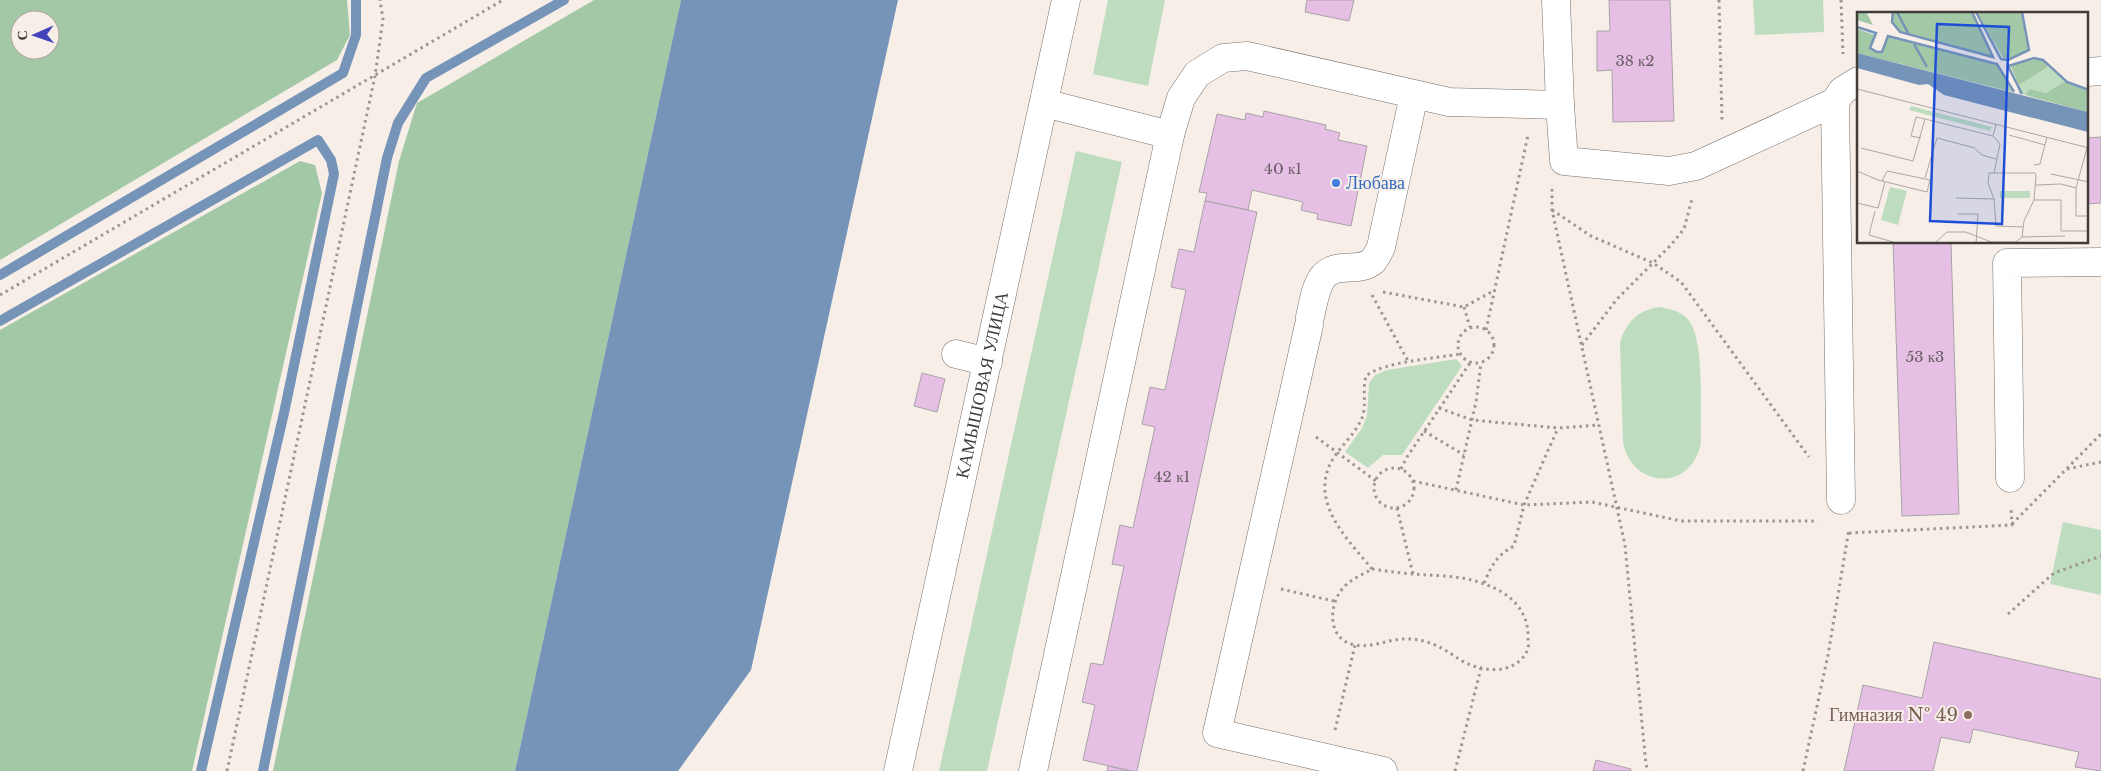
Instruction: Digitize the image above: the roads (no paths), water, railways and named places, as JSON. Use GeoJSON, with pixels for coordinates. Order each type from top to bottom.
{"type":"FeatureCollection","features":[{"type":"Feature","properties":{"kind":"street","name":"КАМЫШОВАЯ УЛИЦА"},"geometry":{"type":"LineString","coordinates":[[898,771],[1066,0]]}},
{"type":"Feature","properties":{"kind":"street"},"geometry":{"type":"LineString","coordinates":[[1556,0],[1564,161],[1669,171],[1696,166],[1849,89],[1841,500]]}},
{"type":"Feature","properties":{"kind":"street"},"geometry":{"type":"LineString","coordinates":[[1033,771],[1170,135],[1181,98],[1197,74],[1223,58],[1248,56],[1449,102],[1560,104]]}},
{"type":"Feature","properties":{"kind":"street"},"geometry":{"type":"LineString","coordinates":[[2088,72],[2101,71]]}},
{"type":"Feature","properties":{"kind":"street"},"geometry":{"type":"LineString","coordinates":[[1383,771],[1217,733],[1316,292],[1323,278],[1333,268],[1363,267],[1374,260],[1381,247],[1414,95]]}},
{"type":"Feature","properties":{"kind":"street"},"geometry":{"type":"LineString","coordinates":[[1044,103],[1170,135]]}},
{"type":"Feature","properties":{"kind":"street"},"geometry":{"type":"LineString","coordinates":[[2010,478],[2007,263],[2101,262]]}},
{"type":"Feature","properties":{"kind":"street"},"geometry":{"type":"LineString","coordinates":[[956,354],[988,362]]}},
{"type":"Feature","properties":{"kind":"water"},"geometry":{"type":"Polygon","coordinates":[[[681,0],[898,0],[751,670],[678,771],[515,771],[681,0]]]}},
{"type":"Feature","properties":{"kind":"waterway"},"geometry":{"type":"LineString","coordinates":[[0,275],[343,73],[356,35],[356,0]]}},
{"type":"Feature","properties":{"kind":"waterway"},"geometry":{"type":"LineString","coordinates":[[263,771],[387,158],[398,123],[426,78],[564,0]]}},
{"type":"Feature","properties":{"kind":"waterway"},"geometry":{"type":"LineString","coordinates":[[0,321],[318,140],[331,160],[334,174],[284,413],[201,771]]}},
{"type":"Feature","properties":{"kind":"place","name":"Любава"},"geometry":{"type":"Point","coordinates":[1336,183]}},
{"type":"Feature","properties":{"kind":"place","name":"Гимназия № 49"},"geometry":{"type":"Point","coordinates":[1968,715]}}]}
